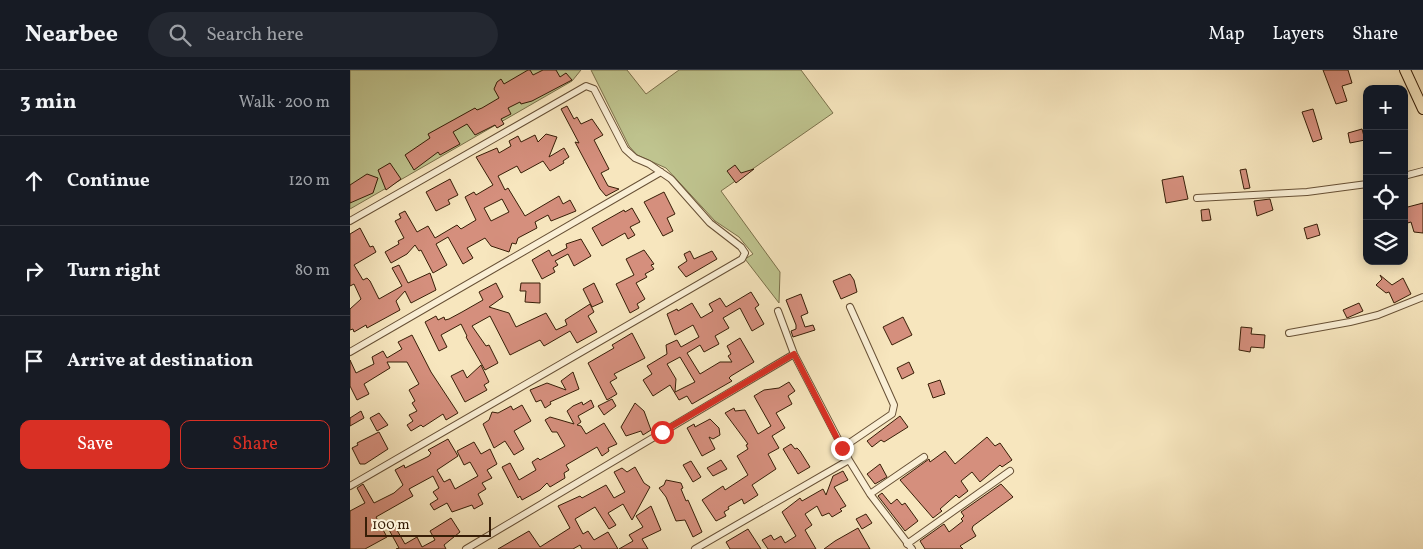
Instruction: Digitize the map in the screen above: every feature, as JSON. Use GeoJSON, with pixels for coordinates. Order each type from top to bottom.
{"type":"FeatureCollection","features":[{"type":"Feature","properties":{"kind":"main road"},"geometry":{"type":"LineString","coordinates":[[1405,70],[1423,108]]}},
{"type":"Feature","properties":{"kind":"street"},"geometry":{"type":"LineString","coordinates":[[350,221],[586,86],[594,89],[625,149],[635,158],[672,179],[710,223],[741,246],[745,253],[742,259],[350,486]]}},
{"type":"Feature","properties":{"kind":"street"},"geometry":{"type":"LineString","coordinates":[[1408,175],[1423,171]]}},
{"type":"Feature","properties":{"kind":"street"},"geometry":{"type":"LineString","coordinates":[[350,352],[661,172]]}},
{"type":"Feature","properties":{"kind":"street"},"geometry":{"type":"LineString","coordinates":[[1197,198],[1307,192],[1363,185]]}},
{"type":"Feature","properties":{"kind":"street"},"geometry":{"type":"LineString","coordinates":[[1289,333],[1378,315],[1423,297]]}},
{"type":"Feature","properties":{"kind":"street"},"geometry":{"type":"LineString","coordinates":[[842,448],[892,414],[894,405],[850,307]]}},
{"type":"Feature","properties":{"kind":"street"},"geometry":{"type":"LineString","coordinates":[[778,311],[794,354],[842,448],[870,494],[909,546],[1010,471]]}},
{"type":"Feature","properties":{"kind":"street"},"geometry":{"type":"LineString","coordinates":[[466,549],[794,354]]}},
{"type":"Feature","properties":{"kind":"street"},"geometry":{"type":"LineString","coordinates":[[870,494],[924,457]]}},
{"type":"Feature","properties":{"kind":"street"},"geometry":{"type":"LineString","coordinates":[[695,549],[849,460]]}},
{"type":"Feature","properties":{"kind":"green space"},"geometry":{"type":"Polygon","coordinates":[[[350,70],[581,70],[572,81],[350,209],[350,70]]]}},
{"type":"Feature","properties":{"kind":"green space"},"geometry":{"type":"Polygon","coordinates":[[[591,70],[627,70],[646,94],[679,70],[801,70],[833,113],[721,191],[780,272],[779,303],[745,259],[753,254],[739,237],[715,221],[666,168],[637,155],[629,146],[591,70]]]}},
{"type":"Feature","properties":{"kind":"building"},"geometry":{"type":"Polygon","coordinates":[[[528,70],[533,75],[543,70],[556,70],[560,77],[566,73],[572,80],[532,101],[521,104],[520,102],[508,108],[511,114],[501,119],[504,124],[497,128],[495,125],[475,135],[467,124],[453,132],[460,144],[440,155],[438,152],[414,170],[405,155],[430,138],[428,134],[475,108],[477,110],[482,108],[499,98],[494,89],[497,82],[501,79],[504,84],[528,70]]]}},
{"type":"Feature","properties":{"kind":"building"},"geometry":{"type":"Polygon","coordinates":[[[1323,70],[1348,70],[1352,83],[1342,86],[1347,101],[1336,104],[1323,70]]]}},
{"type":"Feature","properties":{"kind":"building"},"geometry":{"type":"Polygon","coordinates":[[[567,106],[574,119],[577,117],[581,124],[592,119],[603,135],[594,140],[609,169],[601,173],[608,186],[619,189],[606,196],[600,189],[575,142],[579,143],[561,109],[567,106]]]}},
{"type":"Feature","properties":{"kind":"building"},"geometry":{"type":"Polygon","coordinates":[[[1313,109],[1322,139],[1313,142],[1302,112],[1313,109]]]}},
{"type":"Feature","properties":{"kind":"building"},"geometry":{"type":"Polygon","coordinates":[[[1362,129],[1363,140],[1350,143],[1348,133],[1362,129]]]}},
{"type":"Feature","properties":{"kind":"building"},"geometry":{"type":"Polygon","coordinates":[[[546,134],[557,137],[549,157],[564,148],[569,157],[563,161],[564,163],[550,171],[543,161],[521,173],[517,166],[498,176],[505,190],[508,188],[525,216],[559,196],[563,204],[570,200],[576,211],[551,221],[548,215],[535,222],[537,228],[518,238],[516,244],[512,243],[509,252],[491,246],[485,238],[467,248],[473,258],[463,264],[448,237],[436,244],[447,265],[433,273],[421,250],[419,251],[415,245],[407,254],[391,263],[385,252],[399,244],[398,241],[404,238],[395,221],[401,218],[399,214],[405,211],[417,232],[428,226],[435,238],[457,225],[461,229],[476,220],[465,197],[474,192],[476,195],[493,185],[476,157],[497,148],[499,153],[511,146],[509,141],[518,136],[521,142],[535,135],[538,142],[546,134]],[[502,199],[484,208],[491,221],[509,212],[502,199]]]}},
{"type":"Feature","properties":{"kind":"building"},"geometry":{"type":"Polygon","coordinates":[[[390,163],[401,179],[386,190],[378,170],[390,163]]]}},
{"type":"Feature","properties":{"kind":"building"},"geometry":{"type":"Polygon","coordinates":[[[735,165],[741,173],[754,169],[736,183],[727,171],[735,165]]]}},
{"type":"Feature","properties":{"kind":"building"},"geometry":{"type":"Polygon","coordinates":[[[1246,169],[1250,188],[1244,189],[1240,170],[1246,169]]]}},
{"type":"Feature","properties":{"kind":"building"},"geometry":{"type":"Polygon","coordinates":[[[367,174],[378,178],[373,193],[350,203],[350,185],[367,174]]]}},
{"type":"Feature","properties":{"kind":"building"},"geometry":{"type":"Polygon","coordinates":[[[1183,176],[1188,199],[1166,203],[1162,180],[1183,176]]]}},
{"type":"Feature","properties":{"kind":"building"},"geometry":{"type":"Polygon","coordinates":[[[450,179],[458,195],[448,200],[450,204],[436,211],[426,192],[450,179]]]}},
{"type":"Feature","properties":{"kind":"building"},"geometry":{"type":"Polygon","coordinates":[[[664,192],[675,214],[667,218],[673,231],[663,236],[644,202],[664,192]]]}},
{"type":"Feature","properties":{"kind":"building"},"geometry":{"type":"Polygon","coordinates":[[[1270,199],[1273,210],[1257,216],[1254,201],[1270,199]]]}},
{"type":"Feature","properties":{"kind":"building"},"geometry":{"type":"Polygon","coordinates":[[[1423,203],[1423,233],[1414,232],[1411,222],[1408,223],[1408,207],[1423,203]]]}},
{"type":"Feature","properties":{"kind":"building"},"geometry":{"type":"Polygon","coordinates":[[[632,208],[640,222],[630,227],[635,235],[628,239],[625,233],[602,246],[592,228],[624,210],[625,212],[632,208]]]}},
{"type":"Feature","properties":{"kind":"building"},"geometry":{"type":"Polygon","coordinates":[[[1209,209],[1211,220],[1202,221],[1201,210],[1209,209]]]}},
{"type":"Feature","properties":{"kind":"building"},"geometry":{"type":"Polygon","coordinates":[[[1317,224],[1320,235],[1307,239],[1304,228],[1317,224]]]}},
{"type":"Feature","properties":{"kind":"building"},"geometry":{"type":"Polygon","coordinates":[[[360,228],[370,247],[373,246],[376,252],[354,265],[363,280],[367,278],[370,281],[379,299],[402,286],[392,268],[399,265],[408,283],[430,273],[436,290],[411,303],[405,291],[396,301],[400,310],[367,328],[366,325],[354,332],[353,329],[350,330],[350,309],[361,299],[354,284],[350,286],[350,234],[360,228]]]}},
{"type":"Feature","properties":{"kind":"building"},"geometry":{"type":"Polygon","coordinates":[[[581,239],[591,256],[574,266],[568,254],[555,261],[558,265],[553,268],[555,272],[542,279],[532,260],[549,250],[552,256],[567,248],[566,244],[581,239]]]}},
{"type":"Feature","properties":{"kind":"building"},"geometry":{"type":"Polygon","coordinates":[[[644,250],[654,264],[651,265],[654,269],[645,274],[647,277],[636,283],[645,299],[637,304],[639,308],[630,313],[616,284],[634,275],[626,259],[644,250]]]}},
{"type":"Feature","properties":{"kind":"building"},"geometry":{"type":"Polygon","coordinates":[[[690,251],[694,259],[712,251],[717,259],[686,277],[678,267],[687,261],[684,254],[690,251]]]}},
{"type":"Feature","properties":{"kind":"building"},"geometry":{"type":"Polygon","coordinates":[[[850,274],[854,280],[857,292],[841,299],[833,281],[850,274]]]}},
{"type":"Feature","properties":{"kind":"building"},"geometry":{"type":"Polygon","coordinates":[[[1380,275],[1392,285],[1403,278],[1411,294],[1394,303],[1389,292],[1386,293],[1376,285],[1382,279],[1380,275]]]}},
{"type":"Feature","properties":{"kind":"building"},"geometry":{"type":"Polygon","coordinates":[[[496,283],[503,297],[489,307],[509,313],[516,327],[546,313],[556,330],[567,325],[565,320],[590,304],[594,312],[588,316],[597,332],[577,343],[570,331],[544,346],[540,340],[510,355],[490,316],[472,326],[486,346],[489,345],[498,363],[485,370],[466,337],[461,324],[441,335],[447,347],[439,351],[425,322],[436,316],[438,320],[444,317],[445,320],[449,319],[462,312],[483,300],[479,292],[496,283]]]}},
{"type":"Feature","properties":{"kind":"building"},"geometry":{"type":"Polygon","coordinates":[[[521,283],[540,283],[540,303],[525,302],[526,291],[520,291],[521,283]]]}},
{"type":"Feature","properties":{"kind":"building"},"geometry":{"type":"Polygon","coordinates":[[[594,283],[603,302],[592,307],[583,289],[594,283]]]}},
{"type":"Feature","properties":{"kind":"building"},"geometry":{"type":"Polygon","coordinates":[[[751,292],[759,305],[755,308],[764,324],[752,331],[740,308],[723,318],[729,328],[715,336],[719,344],[704,352],[700,345],[687,353],[700,374],[720,362],[732,362],[728,356],[731,354],[727,346],[740,338],[754,362],[731,376],[729,378],[732,381],[692,404],[687,396],[679,400],[670,385],[653,396],[643,380],[652,374],[647,366],[667,354],[666,345],[677,340],[681,347],[699,337],[693,325],[675,335],[667,314],[677,309],[678,311],[692,303],[701,318],[713,311],[709,304],[720,298],[726,307],[751,292]],[[680,357],[667,364],[676,379],[675,392],[695,382],[680,357]]]}},
{"type":"Feature","properties":{"kind":"building"},"geometry":{"type":"Polygon","coordinates":[[[801,294],[808,313],[801,316],[805,327],[813,325],[815,330],[793,337],[791,331],[796,329],[796,325],[786,300],[801,294]]]}},
{"type":"Feature","properties":{"kind":"building"},"geometry":{"type":"Polygon","coordinates":[[[1359,303],[1363,311],[1347,318],[1343,310],[1359,303]]]}},
{"type":"Feature","properties":{"kind":"building"},"geometry":{"type":"Polygon","coordinates":[[[903,317],[912,335],[892,345],[883,327],[903,317]]]}},
{"type":"Feature","properties":{"kind":"building"},"geometry":{"type":"Polygon","coordinates":[[[1241,327],[1252,328],[1251,334],[1265,335],[1264,348],[1251,347],[1250,352],[1239,350],[1241,327]]]}},
{"type":"Feature","properties":{"kind":"building"},"geometry":{"type":"Polygon","coordinates":[[[632,333],[645,358],[614,374],[617,378],[610,382],[617,394],[607,400],[588,363],[614,348],[612,345],[632,333]]]}},
{"type":"Feature","properties":{"kind":"building"},"geometry":{"type":"Polygon","coordinates":[[[412,335],[431,372],[458,413],[446,420],[443,414],[423,427],[421,425],[411,431],[407,425],[413,421],[409,415],[417,411],[412,403],[415,401],[409,390],[419,384],[407,362],[387,362],[390,368],[364,384],[369,394],[357,400],[350,386],[350,360],[356,373],[374,364],[372,357],[383,351],[387,358],[402,349],[398,342],[412,335]]]}},
{"type":"Feature","properties":{"kind":"building"},"geometry":{"type":"Polygon","coordinates":[[[909,362],[914,373],[902,379],[897,368],[909,362]]]}},
{"type":"Feature","properties":{"kind":"building"},"geometry":{"type":"Polygon","coordinates":[[[481,365],[489,382],[484,385],[487,390],[465,402],[451,376],[463,370],[467,378],[481,365]]]}},
{"type":"Feature","properties":{"kind":"building"},"geometry":{"type":"Polygon","coordinates":[[[573,372],[579,389],[550,402],[551,404],[545,408],[541,400],[536,402],[530,390],[547,383],[566,390],[561,381],[573,372]]]}},
{"type":"Feature","properties":{"kind":"building"},"geometry":{"type":"Polygon","coordinates":[[[940,380],[945,394],[933,398],[928,384],[940,380]]]}},
{"type":"Feature","properties":{"kind":"building"},"geometry":{"type":"Polygon","coordinates":[[[789,382],[795,391],[788,396],[792,404],[776,413],[785,428],[772,436],[779,448],[768,454],[776,469],[752,485],[758,495],[744,504],[742,499],[728,507],[729,509],[724,512],[726,516],[716,521],[702,500],[723,486],[725,490],[748,475],[737,456],[748,449],[746,445],[748,444],[725,413],[734,408],[735,411],[745,410],[758,434],[771,426],[754,396],[764,390],[779,388],[789,382]]]}},
{"type":"Feature","properties":{"kind":"building"},"geometry":{"type":"Polygon","coordinates":[[[612,399],[616,406],[604,415],[598,406],[612,399]]]}},
{"type":"Feature","properties":{"kind":"building"},"geometry":{"type":"Polygon","coordinates":[[[591,400],[594,407],[578,416],[581,422],[577,425],[581,426],[586,434],[604,423],[617,444],[608,448],[609,451],[602,456],[597,447],[566,465],[569,470],[564,473],[565,478],[550,487],[547,483],[540,490],[522,500],[520,496],[518,498],[502,467],[510,463],[519,480],[536,470],[532,462],[538,458],[540,460],[565,446],[557,432],[552,432],[545,420],[550,417],[574,424],[567,411],[573,406],[582,402],[583,405],[591,400]]]}},
{"type":"Feature","properties":{"kind":"building"},"geometry":{"type":"Polygon","coordinates":[[[635,403],[644,411],[651,430],[643,435],[641,431],[626,436],[621,427],[635,403]]]}},
{"type":"Feature","properties":{"kind":"building"},"geometry":{"type":"Polygon","coordinates":[[[522,405],[531,421],[514,431],[524,449],[514,455],[505,441],[494,448],[483,424],[489,420],[492,412],[498,413],[511,406],[513,410],[522,405]]]}},
{"type":"Feature","properties":{"kind":"building"},"geometry":{"type":"Polygon","coordinates":[[[361,411],[364,418],[350,426],[350,418],[361,411]]]}},
{"type":"Feature","properties":{"kind":"building"},"geometry":{"type":"Polygon","coordinates":[[[379,413],[388,425],[377,431],[370,418],[379,413]]]}},
{"type":"Feature","properties":{"kind":"building"},"geometry":{"type":"Polygon","coordinates":[[[900,416],[908,427],[884,442],[881,440],[872,447],[867,441],[900,416]]]}},
{"type":"Feature","properties":{"kind":"building"},"geometry":{"type":"Polygon","coordinates":[[[710,419],[719,428],[720,435],[713,439],[709,437],[715,449],[702,456],[687,428],[694,424],[695,427],[710,419]]]}},
{"type":"Feature","properties":{"kind":"building"},"geometry":{"type":"Polygon","coordinates":[[[379,432],[388,449],[365,464],[360,464],[352,448],[358,445],[357,443],[379,432]]]}},
{"type":"Feature","properties":{"kind":"building"},"geometry":{"type":"Polygon","coordinates":[[[987,437],[995,446],[1000,443],[1012,460],[1002,467],[1000,465],[980,482],[972,472],[961,481],[968,491],[959,498],[956,495],[933,518],[900,480],[929,459],[930,462],[945,451],[955,464],[987,437]]]}},
{"type":"Feature","properties":{"kind":"building"},"geometry":{"type":"Polygon","coordinates":[[[448,439],[458,456],[437,470],[444,482],[450,479],[455,489],[478,476],[470,462],[464,465],[457,451],[474,442],[481,454],[490,449],[497,464],[487,470],[492,478],[482,483],[486,489],[478,494],[483,504],[474,509],[472,505],[452,512],[447,503],[434,510],[430,504],[438,499],[433,492],[439,488],[433,476],[409,489],[413,496],[376,517],[387,537],[365,549],[350,549],[350,511],[365,503],[357,488],[363,484],[374,503],[394,493],[403,485],[395,470],[404,465],[405,468],[429,456],[431,453],[428,450],[448,439]]]}},
{"type":"Feature","properties":{"kind":"building"},"geometry":{"type":"Polygon","coordinates":[[[791,444],[800,451],[810,467],[798,474],[783,449],[791,444]]]}},
{"type":"Feature","properties":{"kind":"building"},"geometry":{"type":"Polygon","coordinates":[[[721,460],[727,469],[713,476],[707,468],[721,460]]]}},
{"type":"Feature","properties":{"kind":"building"},"geometry":{"type":"Polygon","coordinates":[[[691,461],[701,477],[693,482],[683,465],[691,461]]]}},
{"type":"Feature","properties":{"kind":"building"},"geometry":{"type":"Polygon","coordinates":[[[880,464],[887,477],[875,484],[867,474],[880,464]]]}},
{"type":"Feature","properties":{"kind":"building"},"geometry":{"type":"Polygon","coordinates":[[[635,467],[644,483],[650,487],[632,520],[623,504],[608,513],[616,525],[609,529],[595,507],[575,519],[583,534],[588,531],[594,540],[608,532],[618,549],[582,549],[580,545],[573,549],[498,549],[529,531],[540,547],[570,528],[558,506],[580,496],[582,498],[606,485],[614,498],[625,492],[614,472],[622,468],[627,472],[635,467]]]}},
{"type":"Feature","properties":{"kind":"building"},"geometry":{"type":"Polygon","coordinates":[[[843,471],[848,480],[834,487],[846,506],[840,509],[842,511],[832,517],[829,513],[822,516],[817,506],[805,514],[812,525],[805,530],[816,549],[768,549],[762,540],[771,535],[774,540],[781,536],[785,543],[796,536],[782,512],[800,498],[802,501],[823,489],[826,495],[833,476],[843,471]]]}},
{"type":"Feature","properties":{"kind":"building"},"geometry":{"type":"Polygon","coordinates":[[[666,480],[681,483],[683,488],[681,489],[686,501],[688,500],[702,532],[693,537],[685,520],[676,521],[666,497],[659,488],[664,485],[666,480]]]}},
{"type":"Feature","properties":{"kind":"building"},"geometry":{"type":"Polygon","coordinates":[[[1001,484],[1013,497],[973,526],[972,529],[976,536],[960,546],[963,549],[925,549],[920,541],[944,524],[949,532],[963,521],[961,519],[964,516],[961,512],[1001,484]]]}},
{"type":"Feature","properties":{"kind":"building"},"geometry":{"type":"Polygon","coordinates":[[[882,493],[891,504],[897,499],[902,505],[905,503],[918,521],[905,531],[878,496],[882,493]]]}},
{"type":"Feature","properties":{"kind":"building"},"geometry":{"type":"Polygon","coordinates":[[[651,506],[661,530],[642,539],[648,549],[619,549],[633,541],[629,535],[643,527],[636,516],[651,506]]]}},
{"type":"Feature","properties":{"kind":"building"},"geometry":{"type":"Polygon","coordinates":[[[866,514],[872,523],[862,529],[856,519],[866,514]]]}},
{"type":"Feature","properties":{"kind":"building"},"geometry":{"type":"Polygon","coordinates":[[[451,518],[460,532],[444,545],[446,549],[396,549],[399,548],[388,528],[394,525],[405,544],[417,537],[422,547],[435,540],[430,531],[451,518]]]}},
{"type":"Feature","properties":{"kind":"building"},"geometry":{"type":"Polygon","coordinates":[[[858,528],[870,549],[824,549],[835,541],[858,528]]]}},
{"type":"Feature","properties":{"kind":"building"},"geometry":{"type":"Polygon","coordinates":[[[748,529],[761,549],[730,549],[726,542],[748,529]]]}},
{"type":"Feature","properties":{"kind":"route"},"geometry":{"type":"LineString","coordinates":[[662,432],[794,354],[842,448]]}}]}
